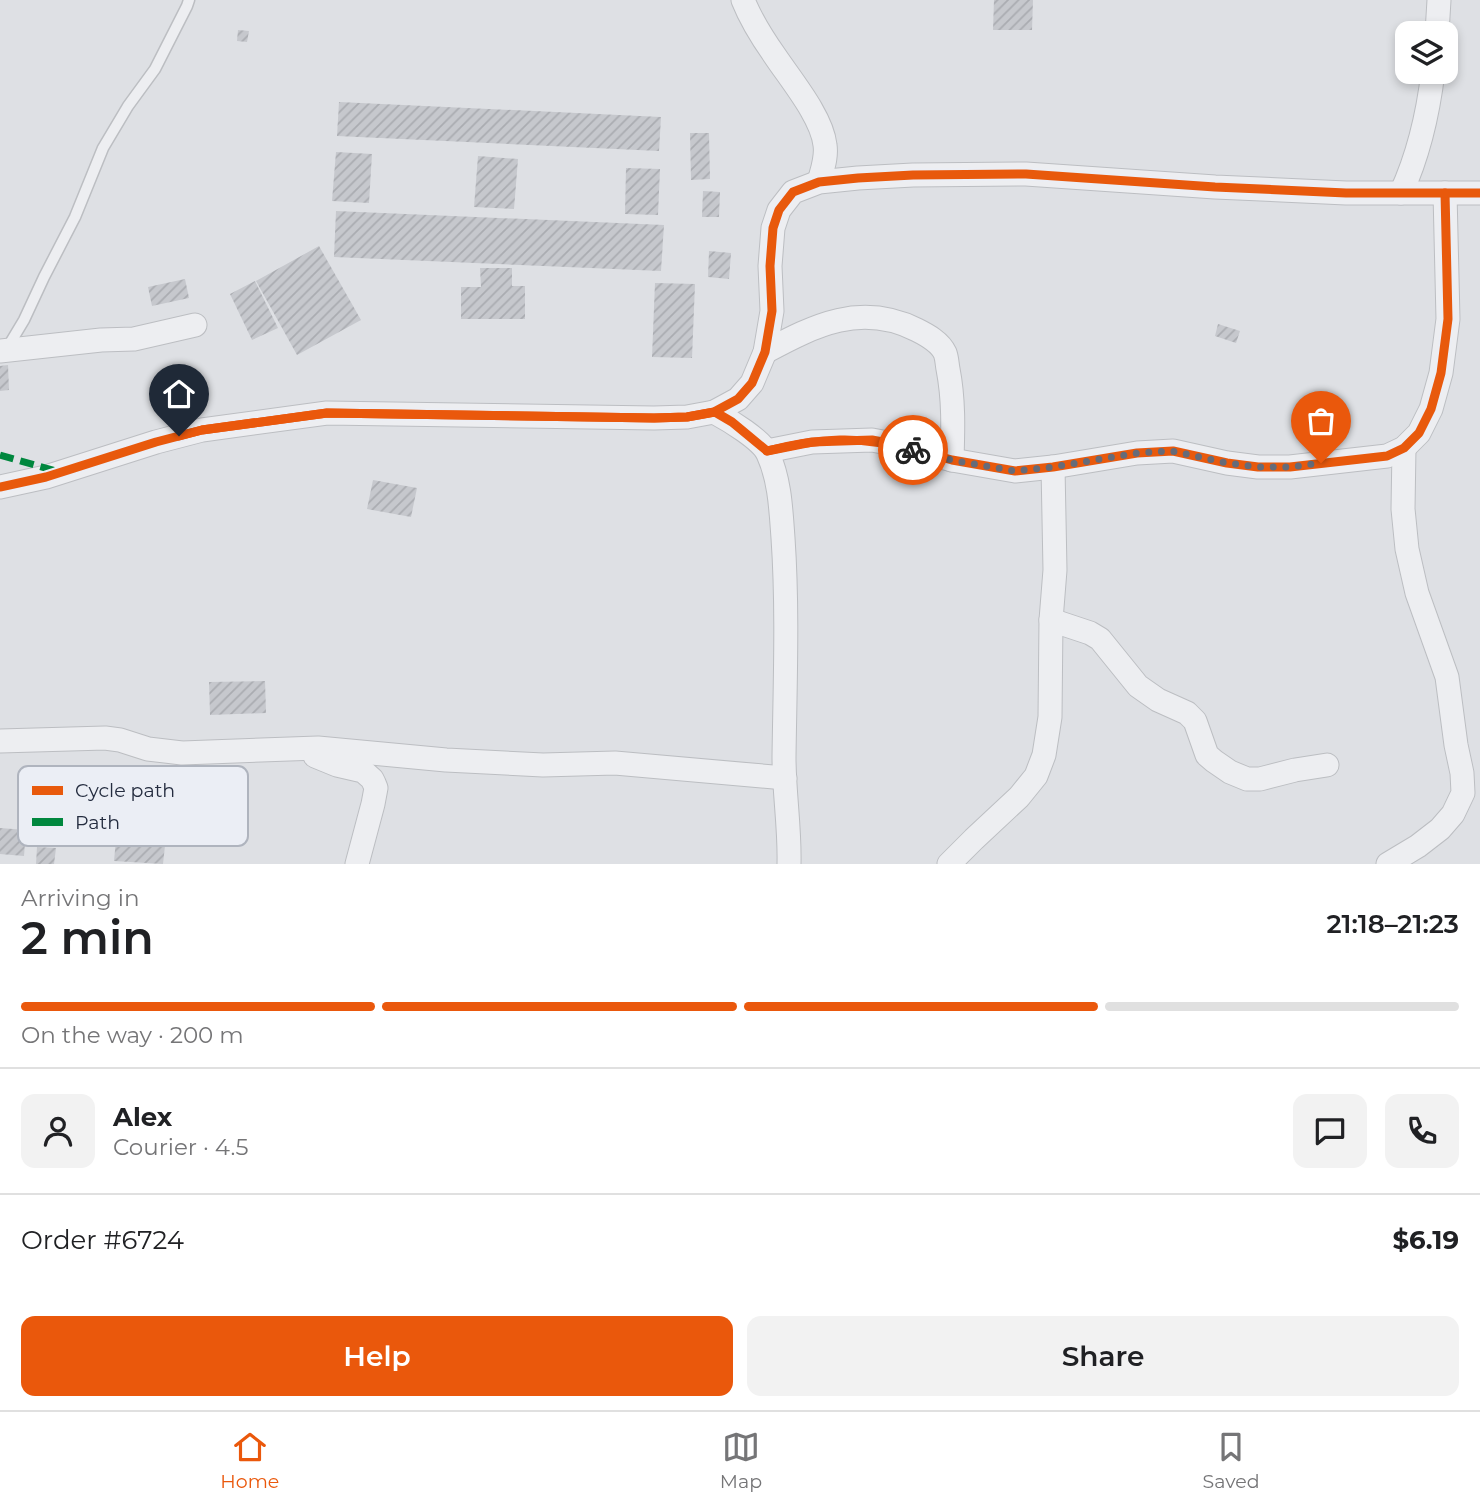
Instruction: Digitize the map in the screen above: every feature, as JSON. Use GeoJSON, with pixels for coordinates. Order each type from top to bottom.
{"type":"FeatureCollection","features":[{"type":"Feature","properties":{"kind":"street"},"geometry":{"type":"LineString","coordinates":[[743,0],[773,54],[800,92],[822,130],[825,162],[820,183]]}},
{"type":"Feature","properties":{"kind":"street"},"geometry":{"type":"LineString","coordinates":[[1438,21],[1439,0]]}},
{"type":"Feature","properties":{"kind":"street"},"geometry":{"type":"LineString","coordinates":[[1401,193],[1414,165],[1432,84]]}},
{"type":"Feature","properties":{"kind":"street"},"geometry":{"type":"LineString","coordinates":[[0,487],[46,477],[202,430],[327,413],[654,418],[687,417],[715,412],[738,398],[751,383],[765,352],[772,311],[770,266],[773,228],[779,210],[793,192],[820,183],[913,175],[1026,174],[1346,193],[1480,193]]}},
{"type":"Feature","properties":{"kind":"street"},"geometry":{"type":"LineString","coordinates":[[767,451],[812,442],[863,440],[1015,471],[1137,453],[1172,451],[1258,467],[1290,467],[1387,456],[1404,448],[1419,433],[1431,409],[1441,373],[1448,319],[1445,193]]}},
{"type":"Feature","properties":{"kind":"street"},"geometry":{"type":"LineString","coordinates":[[765,352],[797,335],[848,318],[868,316],[901,322],[926,334],[935,340],[945,353],[954,410],[951,460]]}},
{"type":"Feature","properties":{"kind":"street"},"geometry":{"type":"LineString","coordinates":[[3,351],[134,339],[195,325]]}},
{"type":"Feature","properties":{"kind":"street"},"geometry":{"type":"LineString","coordinates":[[715,412],[732,422],[767,451],[775,475],[785,566],[785,778],[789,864]]}},
{"type":"Feature","properties":{"kind":"street"},"geometry":{"type":"LineString","coordinates":[[1388,864],[1440,830],[1453,814],[1463,793],[1447,677],[1417,593],[1407,549],[1403,509],[1404,448]]}},
{"type":"Feature","properties":{"kind":"street"},"geometry":{"type":"LineString","coordinates":[[949,864],[1019,797],[1036,776],[1044,755],[1050,717],[1051,620],[1055,570],[1053,467]]}},
{"type":"Feature","properties":{"kind":"street"},"geometry":{"type":"LineString","coordinates":[[1051,620],[1090,632],[1100,639],[1138,686],[1157,700],[1187,713],[1195,721],[1207,755],[1230,772],[1247,779],[1260,779],[1327,765]]}},
{"type":"Feature","properties":{"kind":"street"},"geometry":{"type":"LineString","coordinates":[[0,741],[105,738],[182,753],[318,748],[509,764],[615,763],[785,778]]}},
{"type":"Feature","properties":{"kind":"street"},"geometry":{"type":"LineString","coordinates":[[297,748],[337,765],[363,771],[374,783],[376,788],[373,804],[357,864]]}},
{"type":"Feature","properties":{"kind":"lane"},"geometry":{"type":"LineString","coordinates":[[3,351],[24,320],[75,217],[103,148],[128,106],[155,69],[189,0]]}},
{"type":"Feature","properties":{"kind":"building"},"geometry":{"type":"Polygon","coordinates":[[[994,0],[1033,0],[1032,30],[993,30],[994,0]]]}},
{"type":"Feature","properties":{"kind":"building"},"geometry":{"type":"Polygon","coordinates":[[[238,30],[249,31],[247,42],[237,41],[238,30]]]}},
{"type":"Feature","properties":{"kind":"building"},"geometry":{"type":"Polygon","coordinates":[[[339,102],[661,117],[659,151],[337,136],[339,102]]]}},
{"type":"Feature","properties":{"kind":"building"},"geometry":{"type":"Polygon","coordinates":[[[690,133],[709,133],[710,179],[691,180],[690,133]]]}},
{"type":"Feature","properties":{"kind":"building"},"geometry":{"type":"Polygon","coordinates":[[[336,152],[372,154],[369,203],[332,201],[336,152]]]}},
{"type":"Feature","properties":{"kind":"building"},"geometry":{"type":"Polygon","coordinates":[[[478,156],[518,159],[514,209],[474,207],[478,156]]]}},
{"type":"Feature","properties":{"kind":"building"},"geometry":{"type":"Polygon","coordinates":[[[626,168],[660,169],[658,215],[625,214],[626,168]]]}},
{"type":"Feature","properties":{"kind":"building"},"geometry":{"type":"Polygon","coordinates":[[[703,191],[720,192],[719,217],[702,217],[703,191]]]}},
{"type":"Feature","properties":{"kind":"building"},"geometry":{"type":"Polygon","coordinates":[[[336,211],[664,225],[661,271],[334,257],[336,211]]]}},
{"type":"Feature","properties":{"kind":"building"},"geometry":{"type":"Polygon","coordinates":[[[319,246],[361,320],[297,355],[256,281],[319,246]]]}},
{"type":"Feature","properties":{"kind":"building"},"geometry":{"type":"Polygon","coordinates":[[[709,251],[731,253],[729,279],[708,277],[709,251]]]}},
{"type":"Feature","properties":{"kind":"building"},"geometry":{"type":"Polygon","coordinates":[[[480,268],[512,268],[512,286],[525,286],[525,319],[461,319],[461,287],[481,287],[480,268]]]}},
{"type":"Feature","properties":{"kind":"building"},"geometry":{"type":"Polygon","coordinates":[[[185,279],[189,298],[152,306],[148,287],[185,279]]]}},
{"type":"Feature","properties":{"kind":"building"},"geometry":{"type":"Polygon","coordinates":[[[255,281],[278,328],[252,340],[230,294],[255,281]]]}},
{"type":"Feature","properties":{"kind":"building"},"geometry":{"type":"Polygon","coordinates":[[[655,283],[695,284],[692,358],[652,357],[655,283]]]}},
{"type":"Feature","properties":{"kind":"building"},"geometry":{"type":"Polygon","coordinates":[[[1218,324],[1240,331],[1236,343],[1215,336],[1218,324]]]}},
{"type":"Feature","properties":{"kind":"building"},"geometry":{"type":"Polygon","coordinates":[[[8,365],[9,390],[0,391],[0,366],[8,365]]]}},
{"type":"Feature","properties":{"kind":"building"},"geometry":{"type":"Polygon","coordinates":[[[373,480],[417,488],[411,517],[367,509],[373,480]]]}},
{"type":"Feature","properties":{"kind":"building"},"geometry":{"type":"Polygon","coordinates":[[[265,681],[266,713],[210,715],[209,682],[265,681]]]}},
{"type":"Feature","properties":{"kind":"building"},"geometry":{"type":"Polygon","coordinates":[[[0,828],[18,829],[18,846],[25,846],[24,856],[0,854],[0,828]]]}},
{"type":"Feature","properties":{"kind":"building"},"geometry":{"type":"Polygon","coordinates":[[[115,846],[165,846],[163,864],[114,861],[115,846]]]}},
{"type":"Feature","properties":{"kind":"building"},"geometry":{"type":"Polygon","coordinates":[[[37,847],[56,848],[54,864],[36,864],[37,847]]]}},
{"type":"Feature","properties":{"kind":"marked path"},"geometry":{"type":"LineString","coordinates":[[0,455],[56,471]]}},
{"type":"Feature","properties":{"kind":"cycle path"},"geometry":{"type":"LineString","coordinates":[[0,487],[46,477],[202,430],[327,413],[654,418],[687,417],[714,412],[738,399],[752,383],[765,352],[772,311],[770,266],[773,228],[779,210],[793,192],[819,182],[913,175],[1026,174],[1346,193],[1480,193]]}},
{"type":"Feature","properties":{"kind":"cycle path"},"geometry":{"type":"LineString","coordinates":[[767,451],[812,442],[872,440],[952,460],[1015,471],[1137,453],[1173,451],[1258,467],[1290,467],[1387,456],[1404,448],[1419,433],[1431,409],[1441,373],[1448,319],[1445,193]]}},
{"type":"Feature","properties":{"kind":"way so far"},"geometry":{"type":"LineString","coordinates":[[913,450],[984,467],[1015,471],[1137,453],[1172,451],[1258,467],[1321,463]]}},
{"type":"Feature","properties":{"kind":"route"},"geometry":{"type":"LineString","coordinates":[[179,436],[202,430],[327,413],[654,418],[687,417],[715,412],[751,436],[767,451],[812,442],[855,440],[872,440],[913,450]]}}]}
